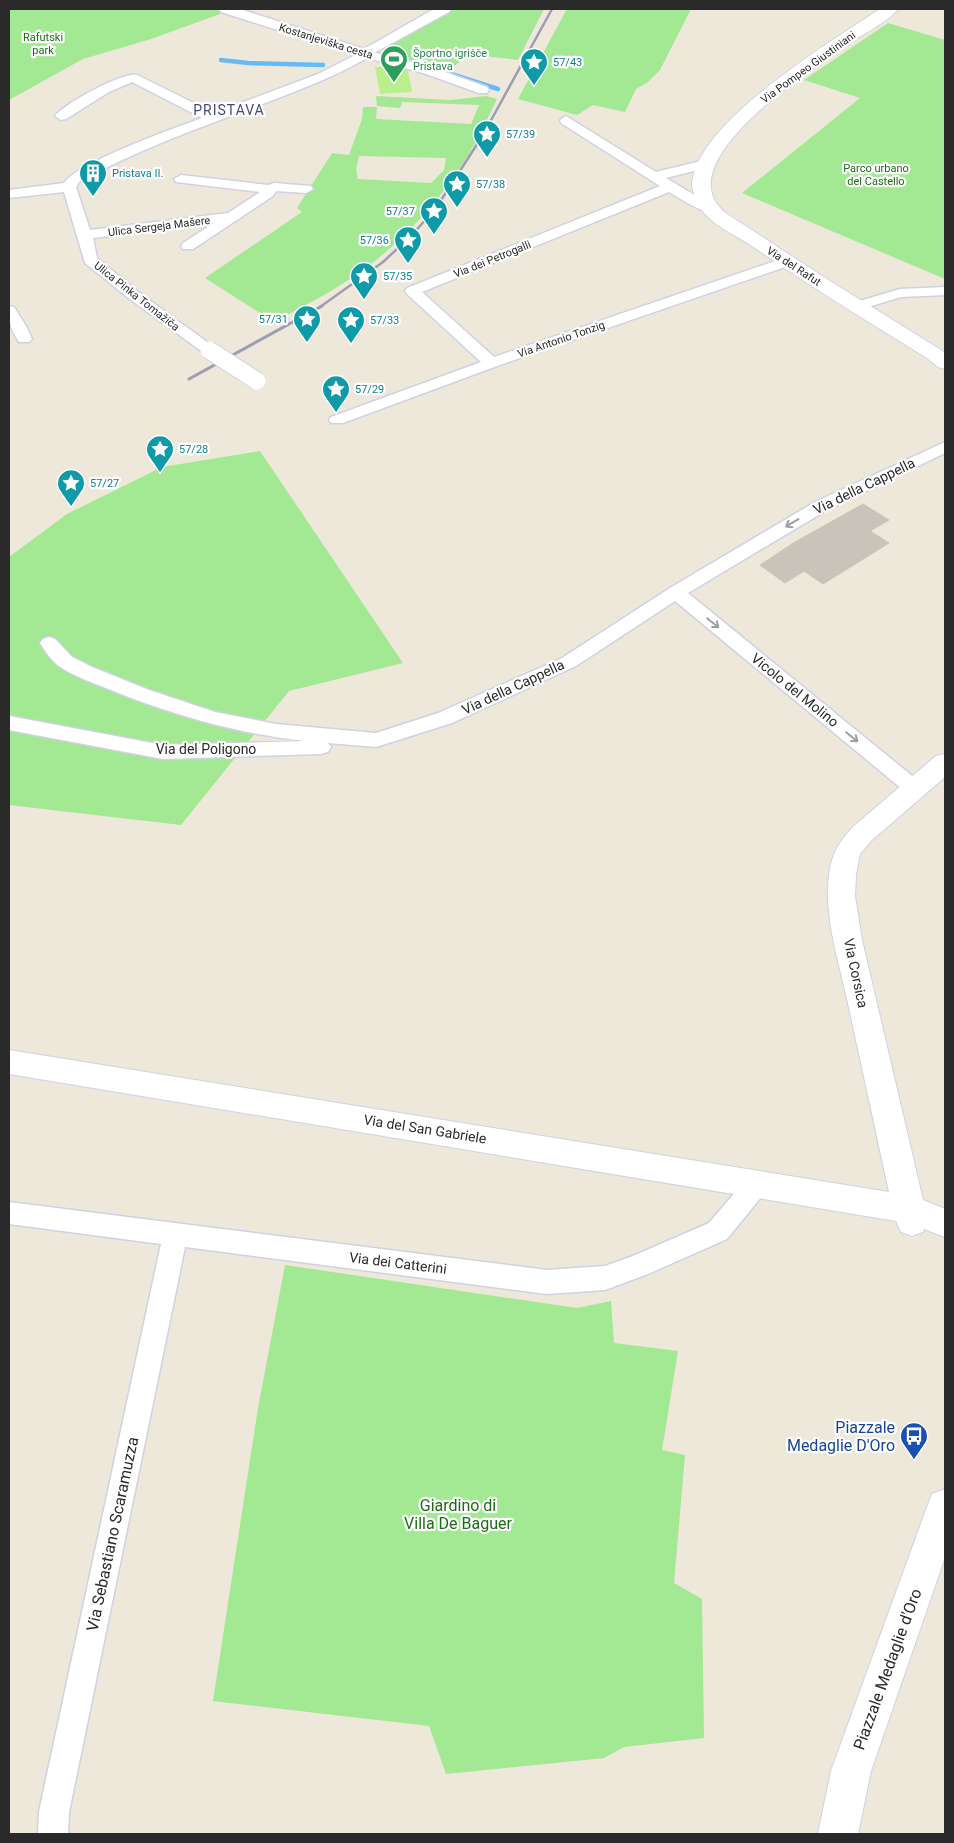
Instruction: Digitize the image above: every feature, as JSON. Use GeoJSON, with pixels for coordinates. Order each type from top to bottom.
{"type":"FeatureCollection","features":[{"type":"Feature","properties":{"kind":"main road","name":"Via Pompeo Giustiniani"},"geometry":{"type":"LineString","coordinates":[[705,164],[738,119],[782,83],[890,9]]}},
{"type":"Feature","properties":{"kind":"main road"},"geometry":{"type":"LineString","coordinates":[[705,164],[701,181],[704,195],[711,210]]}},
{"type":"Feature","properties":{"kind":"main road","name":"Via del Rafut"},"geometry":{"type":"LineString","coordinates":[[711,210],[786,262],[941,358]]}},
{"type":"Feature","properties":{"kind":"main road","name":"Via Corsica"},"geometry":{"type":"LineString","coordinates":[[910,1215],[848,940],[842,900],[842,876],[848,852],[862,832],[945,763]]}},
{"type":"Feature","properties":{"kind":"main road","name":"Via del San Gabriele"},"geometry":{"type":"LineString","coordinates":[[9,1062],[758,1183],[945,1223]]}},
{"type":"Feature","properties":{"kind":"main road","name":"Via del San Gabriele"},"geometry":{"type":"LineString","coordinates":[[910,1215],[945,1236]]}},
{"type":"Feature","properties":{"kind":"main road","name":"Piazzale Medaglie d'Oro"},"geometry":{"type":"LineString","coordinates":[[838,1834],[851,1771],[945,1507]]}},
{"type":"Feature","properties":{"kind":"street","name":"Kostanjeviška cesta"},"geometry":{"type":"LineString","coordinates":[[226,9],[365,54],[427,70],[483,90]]}},
{"type":"Feature","properties":{"kind":"street"},"geometry":{"type":"LineString","coordinates":[[9,194],[69,187],[74,179],[109,160],[340,69],[444,9]]}},
{"type":"Feature","properties":{"kind":"street"},"geometry":{"type":"LineString","coordinates":[[61,116],[92,97],[125,80],[133,78],[213,118]]}},
{"type":"Feature","properties":{"kind":"street","name":"Via del Rafut"},"geometry":{"type":"LineString","coordinates":[[566,120],[711,210]]}},
{"type":"Feature","properties":{"kind":"street"},"geometry":{"type":"LineString","coordinates":[[656,176],[705,164]]}},
{"type":"Feature","properties":{"kind":"street"},"geometry":{"type":"LineString","coordinates":[[181,179],[250,186],[264,188],[267,191],[274,187],[306,189]]}},
{"type":"Feature","properties":{"kind":"street","name":"Via dei Petrogalli"},"geometry":{"type":"LineString","coordinates":[[492,363],[412,291],[671,186]]}},
{"type":"Feature","properties":{"kind":"street","name":"Ulica Pinka Tomažiča"},"geometry":{"type":"LineString","coordinates":[[69,187],[85,234],[90,260],[136,297],[209,350],[258,380]]}},
{"type":"Feature","properties":{"kind":"street","name":"Ulica Sergeja Mašere"},"geometry":{"type":"LineString","coordinates":[[188,246],[268,193],[267,191]]}},
{"type":"Feature","properties":{"kind":"street","name":"Ulica Sergeja Mašere"},"geometry":{"type":"LineString","coordinates":[[85,234],[233,217]]}},
{"type":"Feature","properties":{"kind":"street","name":"Via Antonio Tonzig"},"geometry":{"type":"LineString","coordinates":[[337,420],[492,363],[786,262]]}},
{"type":"Feature","properties":{"kind":"street"},"geometry":{"type":"LineString","coordinates":[[858,306],[900,293],[945,291]]}},
{"type":"Feature","properties":{"kind":"street"},"geometry":{"type":"LineString","coordinates":[[9,310],[19,326],[24,340]]}},
{"type":"Feature","properties":{"kind":"street","name":"Via della Cappella"},"geometry":{"type":"LineString","coordinates":[[49,643],[65,661],[85,672],[142,694],[214,718],[276,731],[376,740],[445,718],[569,662],[676,592],[821,506],[945,447]]}},
{"type":"Feature","properties":{"kind":"street","name":"Vicolo del Molino"},"geometry":{"type":"LineString","coordinates":[[676,592],[915,789]]}},
{"type":"Feature","properties":{"kind":"street","name":"Via del Poligono"},"geometry":{"type":"LineString","coordinates":[[9,723],[163,752],[329,746],[376,740]]}},
{"type":"Feature","properties":{"kind":"street","name":"Via dei Catterini"},"geometry":{"type":"LineString","coordinates":[[9,1213],[547,1282],[605,1278],[639,1266],[718,1230],[758,1183]]}},
{"type":"Feature","properties":{"kind":"street","name":"Via Sebastiano Scaramuzza"},"geometry":{"type":"LineString","coordinates":[[53,1834],[54,1812],[175,1234]]}},
{"type":"Feature","properties":{"kind":"green space","name":"Rafutski park"},"geometry":{"type":"Polygon","coordinates":[[[9,9],[231,10],[151,39],[83,59],[9,100],[9,9]]]}},
{"type":"Feature","properties":{"kind":"green space"},"geometry":{"type":"Polygon","coordinates":[[[455,9],[544,9],[518,60],[468,54],[448,72],[391,54],[385,50],[386,47],[455,9]]]}},
{"type":"Feature","properties":{"kind":"green space"},"geometry":{"type":"Polygon","coordinates":[[[567,9],[691,9],[660,70],[648,82],[636,89],[625,112],[593,105],[577,115],[518,99],[567,9]]]}},
{"type":"Feature","properties":{"kind":"green space","name":"Parco urbano del Castello"},"geometry":{"type":"Polygon","coordinates":[[[888,23],[945,40],[945,279],[742,193],[860,98],[804,80],[888,23]]]}},
{"type":"Feature","properties":{"kind":"green space","name":"Športno igrišče Pristava"},"geometry":{"type":"Polygon","coordinates":[[[407,66],[412,92],[380,94],[375,67],[407,66]]]}},
{"type":"Feature","properties":{"kind":"green space"},"geometry":{"type":"Polygon","coordinates":[[[376,96],[450,100],[486,96],[497,99],[463,164],[434,203],[393,246],[338,287],[274,322],[205,278],[302,212],[297,208],[332,153],[349,155],[362,119],[363,107],[377,107],[376,119],[471,124],[479,105],[402,102],[400,108],[377,106],[376,96]],[[359,156],[356,169],[358,179],[431,183],[444,170],[445,158],[359,156]]]}},
{"type":"Feature","properties":{"kind":"green space"},"geometry":{"type":"Polygon","coordinates":[[[260,451],[403,663],[289,691],[181,825],[9,805],[9,557],[67,514],[162,467],[260,451]]]}},
{"type":"Feature","properties":{"kind":"green space","name":"Giardino di Villa De Baguer"},"geometry":{"type":"Polygon","coordinates":[[[285,1265],[577,1308],[611,1301],[614,1343],[678,1351],[662,1450],[685,1455],[674,1583],[702,1599],[704,1738],[624,1747],[604,1758],[446,1774],[429,1726],[213,1701],[258,1408],[285,1265]]]}},
{"type":"Feature","properties":{"kind":"building"},"geometry":{"type":"Polygon","coordinates":[[[863,504],[889,520],[870,531],[889,543],[823,584],[804,571],[785,583],[760,565],[795,542],[863,504]]]}},
{"type":"Feature","properties":{"kind":"waterway"},"geometry":{"type":"LineString","coordinates":[[221,60],[248,63],[323,65]]}},
{"type":"Feature","properties":{"kind":"waterway"},"geometry":{"type":"LineString","coordinates":[[451,74],[498,89]]}},
{"type":"Feature","properties":{"kind":"railway"},"geometry":{"type":"LineString","coordinates":[[320,307],[383,262],[411,236],[436,208],[483,135],[552,9]]}},
{"type":"Feature","properties":{"kind":"railway"},"geometry":{"type":"LineString","coordinates":[[189,379],[322,306]]}},
{"type":"Feature","properties":{"kind":"place","name":"Športno igrišče Pristava"},"geometry":{"type":"Point","coordinates":[394,83]}},
{"type":"Feature","properties":{"kind":"place","name":"57/43"},"geometry":{"type":"Point","coordinates":[534,86]}},
{"type":"Feature","properties":{"kind":"place","name":"57/39"},"geometry":{"type":"Point","coordinates":[487,158]}},
{"type":"Feature","properties":{"kind":"place","name":"Pristava II."},"geometry":{"type":"Point","coordinates":[93,197]}},
{"type":"Feature","properties":{"kind":"place","name":"57/38"},"geometry":{"type":"Point","coordinates":[457,208]}},
{"type":"Feature","properties":{"kind":"place","name":"57/37"},"geometry":{"type":"Point","coordinates":[434,235]}},
{"type":"Feature","properties":{"kind":"place","name":"57/36"},"geometry":{"type":"Point","coordinates":[408,264]}},
{"type":"Feature","properties":{"kind":"place","name":"57/35"},"geometry":{"type":"Point","coordinates":[364,300]}},
{"type":"Feature","properties":{"kind":"place","name":"57/31"},"geometry":{"type":"Point","coordinates":[307,343]}},
{"type":"Feature","properties":{"kind":"place","name":"57/33"},"geometry":{"type":"Point","coordinates":[351,344]}},
{"type":"Feature","properties":{"kind":"place","name":"57/29"},"geometry":{"type":"Point","coordinates":[336,413]}},
{"type":"Feature","properties":{"kind":"place","name":"57/28"},"geometry":{"type":"Point","coordinates":[160,473]}},
{"type":"Feature","properties":{"kind":"place","name":"57/27"},"geometry":{"type":"Point","coordinates":[71,507]}},
{"type":"Feature","properties":{"kind":"place","name":"Piazzale Medaglie D'Oro"},"geometry":{"type":"Point","coordinates":[914,1460]}},
{"type":"Feature","properties":{"kind":"district","name":"PRISTAVA"},"geometry":{"type":"Point","coordinates":[229,110]}}]}
